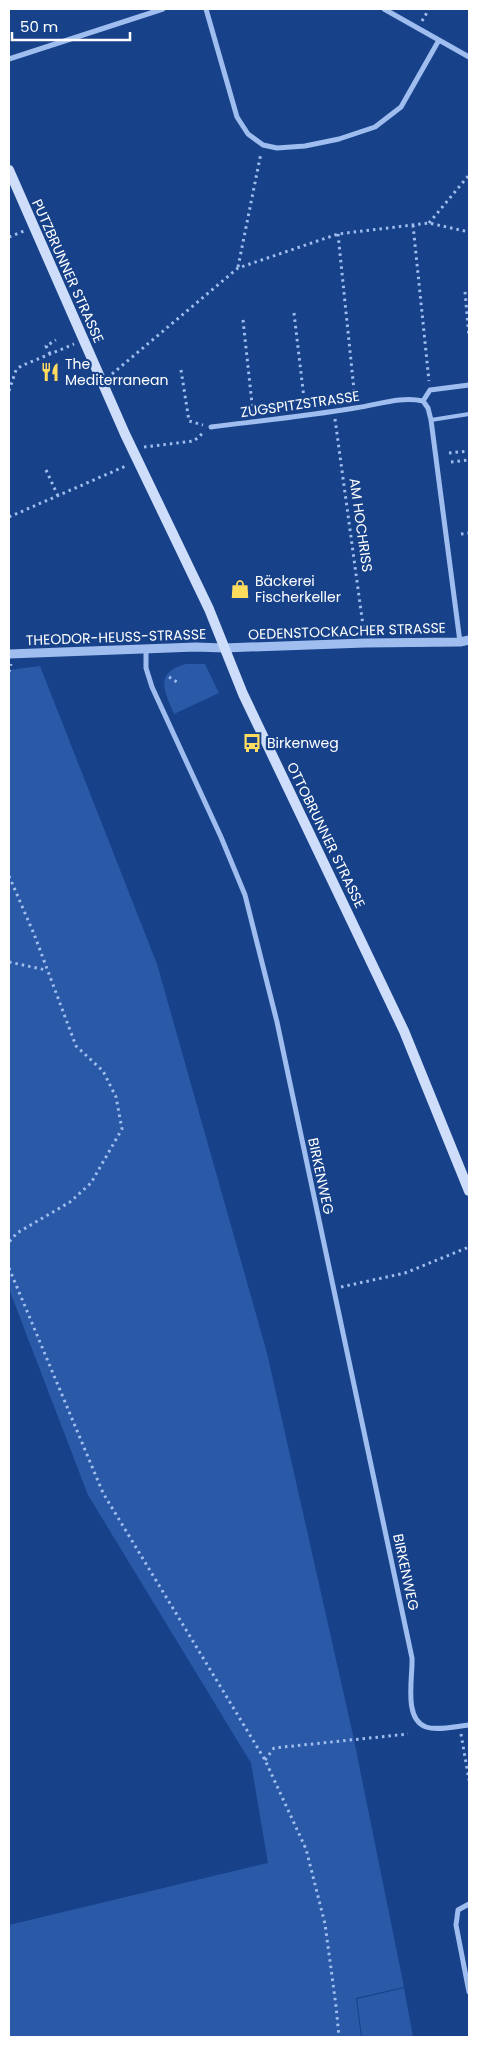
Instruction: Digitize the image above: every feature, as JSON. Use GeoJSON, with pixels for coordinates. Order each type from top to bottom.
{"type":"FeatureCollection","features":[{"type":"Feature","properties":{"kind":"main road","name":"PUTZBRUNNER STRASSE"},"geometry":{"type":"LineString","coordinates":[[9,170],[127,438]]}},
{"type":"Feature","properties":{"kind":"main road","name":"OTTOBRUNNER STRASSE"},"geometry":{"type":"LineString","coordinates":[[127,438],[182,550],[264,739],[404,1031],[469,1191]]}},
{"type":"Feature","properties":{"kind":"street"},"geometry":{"type":"LineString","coordinates":[[9,59],[163,9]]}},
{"type":"Feature","properties":{"kind":"street"},"geometry":{"type":"LineString","coordinates":[[206,9],[236,116],[248,134],[263,145],[278,148],[305,146],[339,139],[375,127],[401,108],[439,40]]}},
{"type":"Feature","properties":{"kind":"street"},"geometry":{"type":"LineString","coordinates":[[384,9],[469,57]]}},
{"type":"Feature","properties":{"kind":"street"},"geometry":{"type":"LineString","coordinates":[[465,641],[428,408],[423,401],[430,390],[469,385]]}},
{"type":"Feature","properties":{"kind":"street","name":"ZUGSPITZSTRASSE"},"geometry":{"type":"LineString","coordinates":[[211,427],[412,399],[423,401]]}},
{"type":"Feature","properties":{"kind":"street","name":"OEDENSTOCKACHER STRASSE"},"geometry":{"type":"LineString","coordinates":[[224,648],[465,641]]}},
{"type":"Feature","properties":{"kind":"street","name":"THEODOR-HEUSS-STRASSE"},"geometry":{"type":"LineString","coordinates":[[9,654],[196,647],[224,648]]}},
{"type":"Feature","properties":{"kind":"street","name":"BIRKENWEG"},"geometry":{"type":"LineString","coordinates":[[146,650],[146,668],[152,687],[221,837],[245,895],[277,1022],[412,1658],[412,1711],[419,1722],[425,1727],[459,1726]]}},
{"type":"Feature","properties":{"kind":"street"},"geometry":{"type":"LineString","coordinates":[[459,1726],[469,1725]]}},
{"type":"Feature","properties":{"kind":"street"},"geometry":{"type":"LineString","coordinates":[[469,1904],[458,1910],[456,1924],[469,1992]]}},
{"type":"Feature","properties":{"kind":"lane"},"geometry":{"type":"LineString","coordinates":[[430,420],[469,414]]}},
{"type":"Feature","properties":{"kind":"path"},"geometry":{"type":"LineString","coordinates":[[238,268],[263,145]]}},
{"type":"Feature","properties":{"kind":"path"},"geometry":{"type":"LineString","coordinates":[[429,223],[469,175]]}},
{"type":"Feature","properties":{"kind":"path"},"geometry":{"type":"LineString","coordinates":[[102,382],[238,268],[338,234],[429,223],[469,232]]}},
{"type":"Feature","properties":{"kind":"path"},"geometry":{"type":"LineString","coordinates":[[413,225],[430,390]]}},
{"type":"Feature","properties":{"kind":"path"},"geometry":{"type":"LineString","coordinates":[[338,234],[356,408]]}},
{"type":"Feature","properties":{"kind":"path"},"geometry":{"type":"LineString","coordinates":[[465,292],[469,337]]}},
{"type":"Feature","properties":{"kind":"path"},"geometry":{"type":"LineString","coordinates":[[294,313],[306,415]]}},
{"type":"Feature","properties":{"kind":"path"},"geometry":{"type":"LineString","coordinates":[[243,320],[254,422]]}},
{"type":"Feature","properties":{"kind":"path"},"geometry":{"type":"LineString","coordinates":[[50,354],[46,346],[56,340]]}},
{"type":"Feature","properties":{"kind":"path"},"geometry":{"type":"LineString","coordinates":[[9,391],[16,370],[21,366],[84,340]]}},
{"type":"Feature","properties":{"kind":"path"},"geometry":{"type":"LineString","coordinates":[[182,370],[189,421],[211,427]]}},
{"type":"Feature","properties":{"kind":"path","name":"AM HOCHRISS"},"geometry":{"type":"LineString","coordinates":[[334,411],[366,643]]}},
{"type":"Feature","properties":{"kind":"path"},"geometry":{"type":"LineString","coordinates":[[132,449],[194,441],[211,427]]}},
{"type":"Feature","properties":{"kind":"path"},"geometry":{"type":"LineString","coordinates":[[449,453],[469,451]]}},
{"type":"Feature","properties":{"kind":"path"},"geometry":{"type":"LineString","coordinates":[[451,462],[469,460]]}},
{"type":"Feature","properties":{"kind":"path"},"geometry":{"type":"LineString","coordinates":[[9,516],[138,461]]}},
{"type":"Feature","properties":{"kind":"path"},"geometry":{"type":"LineString","coordinates":[[46,470],[58,496]]}},
{"type":"Feature","properties":{"kind":"path"},"geometry":{"type":"LineString","coordinates":[[461,534],[469,533]]}},
{"type":"Feature","properties":{"kind":"path"},"geometry":{"type":"LineString","coordinates":[[169,676],[177,682]]}},
{"type":"Feature","properties":{"kind":"path"},"geometry":{"type":"LineString","coordinates":[[9,876],[34,934],[76,1046],[103,1071],[116,1097],[122,1129],[91,1183],[70,1202],[17,1234],[9,1242]]}},
{"type":"Feature","properties":{"kind":"path"},"geometry":{"type":"LineString","coordinates":[[9,962],[46,970]]}},
{"type":"Feature","properties":{"kind":"path"},"geometry":{"type":"LineString","coordinates":[[333,1288],[405,1273],[469,1247]]}},
{"type":"Feature","properties":{"kind":"path"},"geometry":{"type":"LineString","coordinates":[[9,1268],[103,1493],[265,1760],[306,1849],[324,1924],[339,2037]]}},
{"type":"Feature","properties":{"kind":"path"},"geometry":{"type":"LineString","coordinates":[[459,1726],[469,1780]]}},
{"type":"Feature","properties":{"kind":"path"},"geometry":{"type":"LineString","coordinates":[[265,1760],[274,1748],[408,1734]]}},
{"type":"Feature","properties":{"kind":"shaded area"},"geometry":{"type":"Polygon","coordinates":[[[186,664],[205,664],[219,693],[174,714],[164,683],[169,672],[186,664]]]}},
{"type":"Feature","properties":{"kind":"shaded area"},"geometry":{"type":"Polygon","coordinates":[[[40,666],[157,964],[267,1353],[353,1735],[404,1987],[356,1998],[361,2037],[9,2037],[9,1925],[268,1863],[251,1763],[88,1495],[9,1289],[9,670],[40,666]]]}},
{"type":"Feature","properties":{"kind":"shaded area"},"geometry":{"type":"Polygon","coordinates":[[[404,1988],[413,2037],[362,2037],[357,1999],[404,1988]]]}},
{"type":"Feature","properties":{"kind":"place","name":"The Mediterranean"},"geometry":{"type":"Point","coordinates":[50,372]}},
{"type":"Feature","properties":{"kind":"place","name":"Bäckerei Fischerkeller"},"geometry":{"type":"Point","coordinates":[240,589]}},
{"type":"Feature","properties":{"kind":"place","name":"Birkenweg"},"geometry":{"type":"Point","coordinates":[252,743]}}]}
